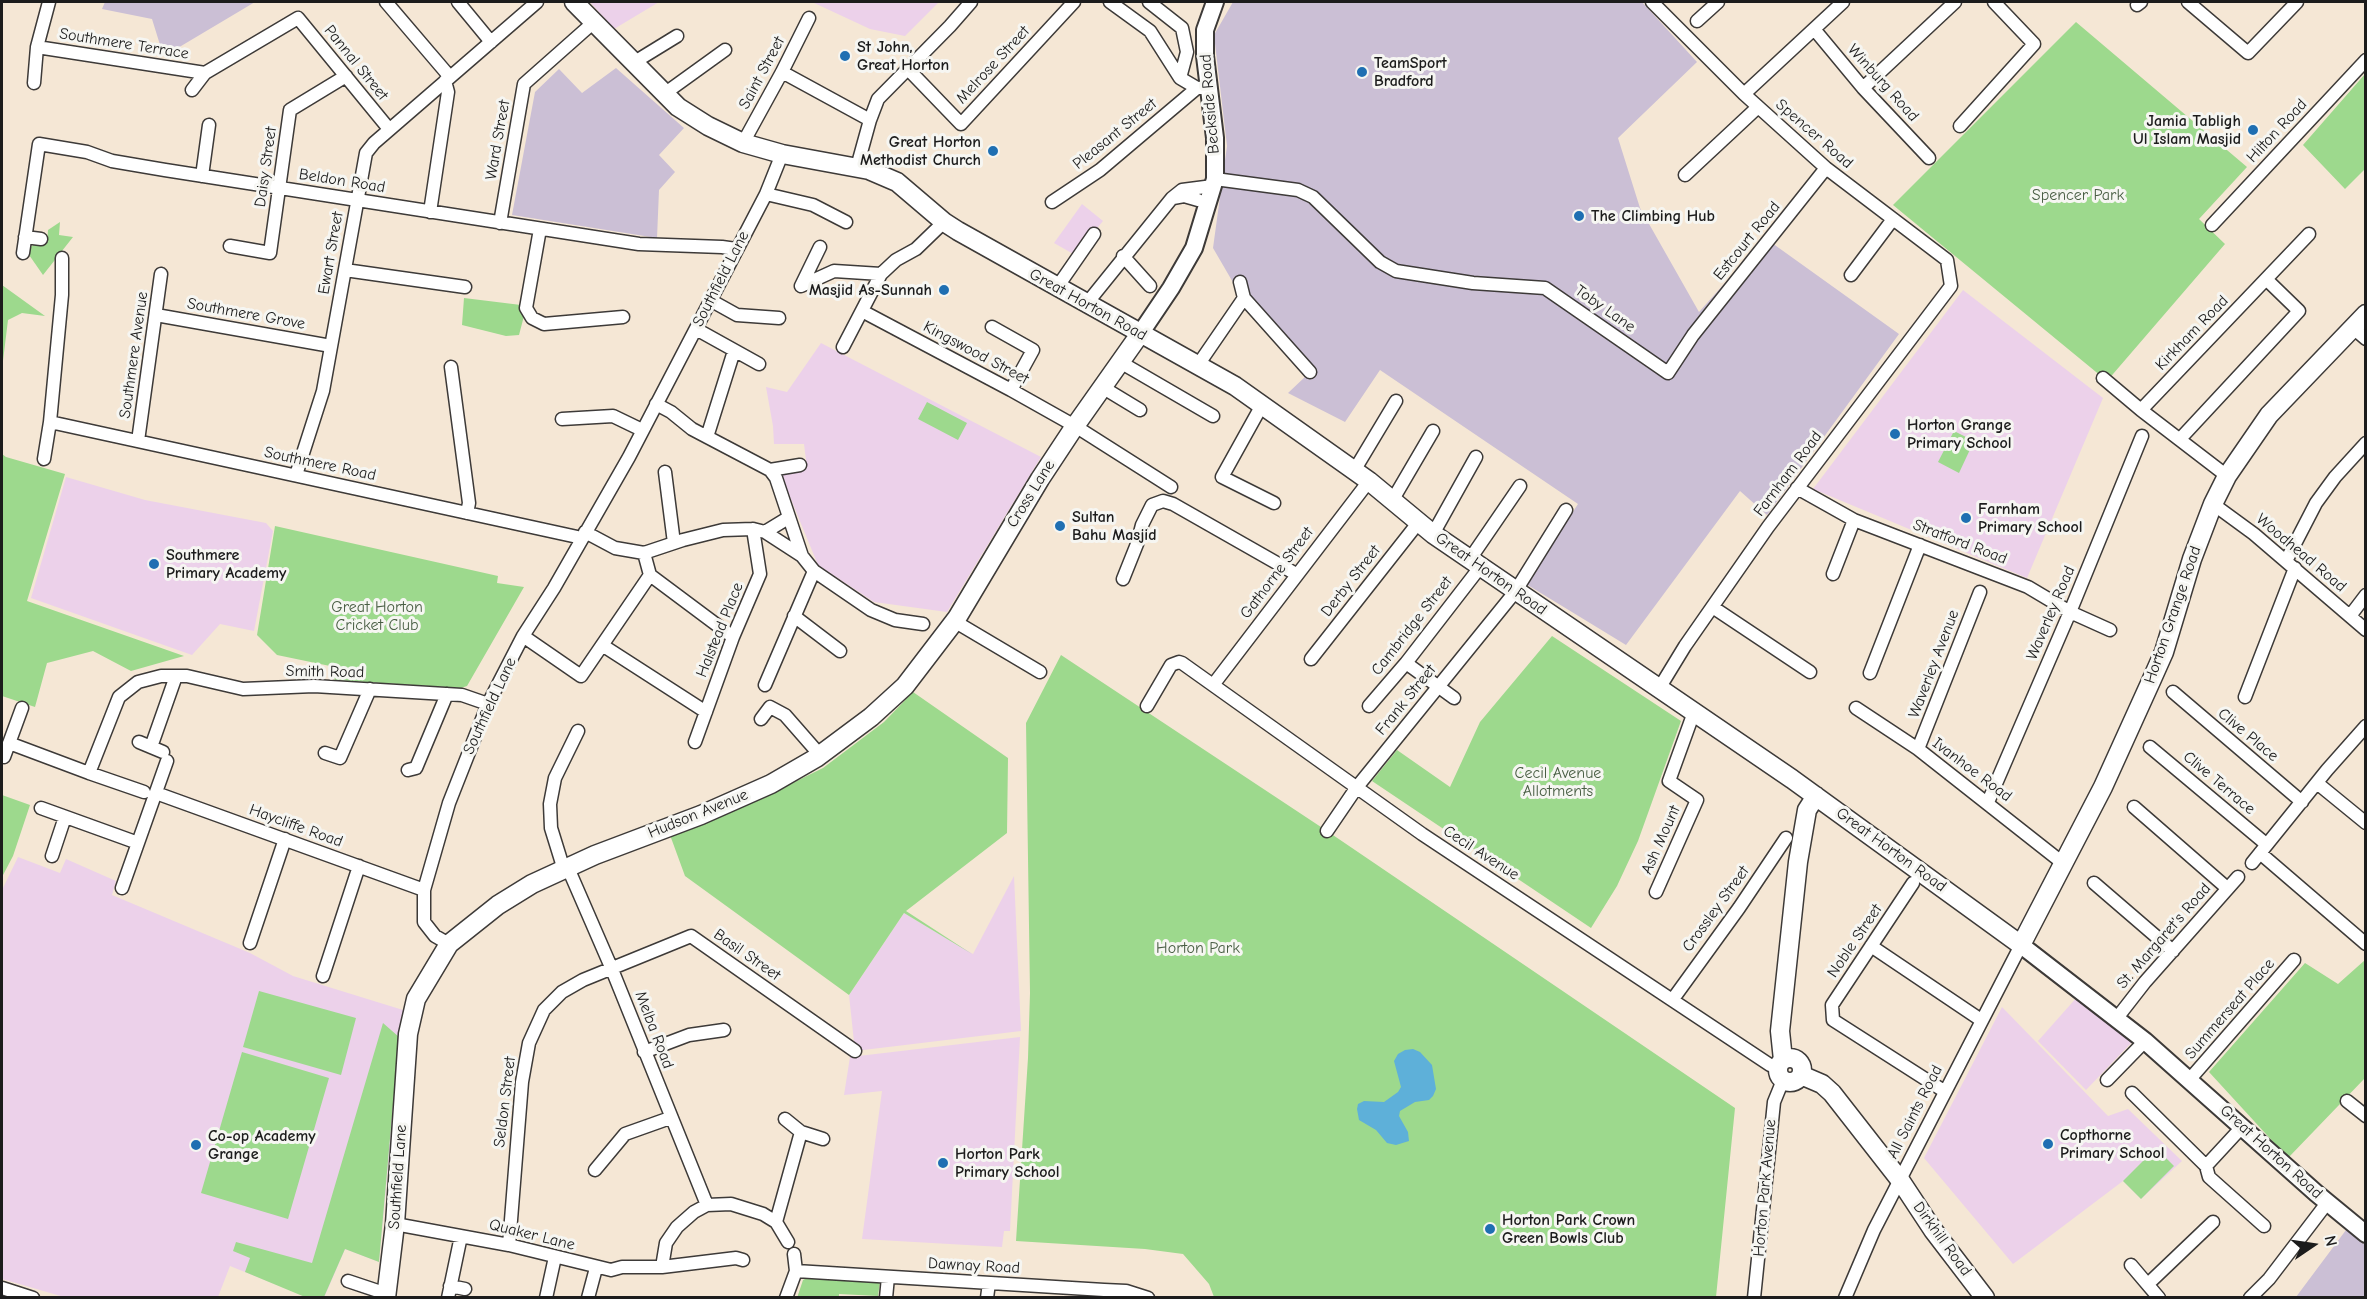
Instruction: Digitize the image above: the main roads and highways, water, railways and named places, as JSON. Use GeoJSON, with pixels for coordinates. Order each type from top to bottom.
{"type":"FeatureCollection","features":[{"type":"Feature","properties":{"kind":"main road","name":"Great Horton Road"},"geometry":{"type":"LineString","coordinates":[[574,2],[664,94],[694,117],[743,143],[782,154],[869,170],[897,182],[944,222],[1235,386],[1361,476],[1425,528],[1515,592],[1659,687],[1812,803],[1835,810],[2021,945]]}},
{"type":"Feature","properties":{"kind":"main road","name":"Horton Grange Road"},"geometry":{"type":"LineString","coordinates":[[2021,945],[2103,787],[2164,652],[2192,559],[2213,504],[2227,476],[2269,415],[2359,333],[2366,314]]}},
{"type":"Feature","properties":{"kind":"main road","name":"Cross Lane"},"geometry":{"type":"LineString","coordinates":[[928,657],[954,621],[1075,426],[1140,334]]}},
{"type":"Feature","properties":{"kind":"main road","name":"Hudson Avenue"},"geometry":{"type":"LineString","coordinates":[[449,944],[498,905],[532,884],[771,784],[820,755],[871,717],[905,686],[928,657]]}},
{"type":"Feature","properties":{"kind":"main road","name":"Horton Park Avenue"},"geometry":{"type":"LineString","coordinates":[[1785,1068],[1780,1031],[1798,862],[1812,803]]}},
{"type":"Feature","properties":{"kind":"main road","name":"Southfield Lane"},"geometry":{"type":"LineString","coordinates":[[386,1296],[395,1224],[408,1034],[416,999],[449,944]]}},
{"type":"Feature","properties":{"kind":"main road","name":"Dirkhill Road"},"geometry":{"type":"LineString","coordinates":[[1785,1068],[1822,1084],[1832,1093],[1900,1180],[1933,1230],[1985,1298]]}},
{"type":"Feature","properties":{"kind":"water"},"geometry":{"type":"Polygon","coordinates":[[[1413,1049],[1420,1052],[1432,1065],[1436,1089],[1429,1100],[1415,1102],[1400,1111],[1399,1116],[1408,1132],[1409,1141],[1396,1145],[1387,1143],[1376,1130],[1359,1120],[1358,1104],[1364,1101],[1384,1102],[1398,1092],[1401,1087],[1394,1061],[1398,1054],[1413,1049]]]}},
{"type":"Feature","properties":{"kind":"place","name":"St John, Great Horton"},"geometry":{"type":"Point","coordinates":[845,56]}},
{"type":"Feature","properties":{"kind":"place","name":"TeamSport Bradford"},"geometry":{"type":"Point","coordinates":[1362,72]}},
{"type":"Feature","properties":{"kind":"place","name":"Jamia Tabligh Ul Islam Masjid"},"geometry":{"type":"Point","coordinates":[2253,130]}},
{"type":"Feature","properties":{"kind":"place","name":"Great Horton Methodist Church"},"geometry":{"type":"Point","coordinates":[993,151]}},
{"type":"Feature","properties":{"kind":"place","name":"The Climbing Hub"},"geometry":{"type":"Point","coordinates":[1579,216]}},
{"type":"Feature","properties":{"kind":"place","name":"Masjid As-Sunnah"},"geometry":{"type":"Point","coordinates":[944,290]}},
{"type":"Feature","properties":{"kind":"place","name":"Horton Grange Primary School"},"geometry":{"type":"Point","coordinates":[1895,434]}},
{"type":"Feature","properties":{"kind":"place","name":"Farnham Primary School"},"geometry":{"type":"Point","coordinates":[1966,518]}},
{"type":"Feature","properties":{"kind":"place","name":"Sultan Bahu Masjid"},"geometry":{"type":"Point","coordinates":[1060,526]}},
{"type":"Feature","properties":{"kind":"place","name":"Southmere Primary Academy"},"geometry":{"type":"Point","coordinates":[154,564]}},
{"type":"Feature","properties":{"kind":"place","name":"Copthorne Primary School"},"geometry":{"type":"Point","coordinates":[2048,1144]}},
{"type":"Feature","properties":{"kind":"place","name":"Co-op Academy Grange"},"geometry":{"type":"Point","coordinates":[196,1145]}},
{"type":"Feature","properties":{"kind":"place","name":"Horton Park Primary School"},"geometry":{"type":"Point","coordinates":[943,1163]}},
{"type":"Feature","properties":{"kind":"place","name":"Horton Park Crown Green Bowls Club"},"geometry":{"type":"Point","coordinates":[1490,1229]}},
{"type":"Feature","properties":{"kind":"park label","name":"Spencer Park"},"geometry":{"type":"Point","coordinates":[2078,195]}},
{"type":"Feature","properties":{"kind":"park label","name":"Great Horton Cricket Club"},"geometry":{"type":"Point","coordinates":[377,616]}},
{"type":"Feature","properties":{"kind":"park label","name":"Cecil Avenue Allotments"},"geometry":{"type":"Point","coordinates":[1558,782]}},
{"type":"Feature","properties":{"kind":"park label","name":"Horton Park"},"geometry":{"type":"Point","coordinates":[1198,948]}}]}
